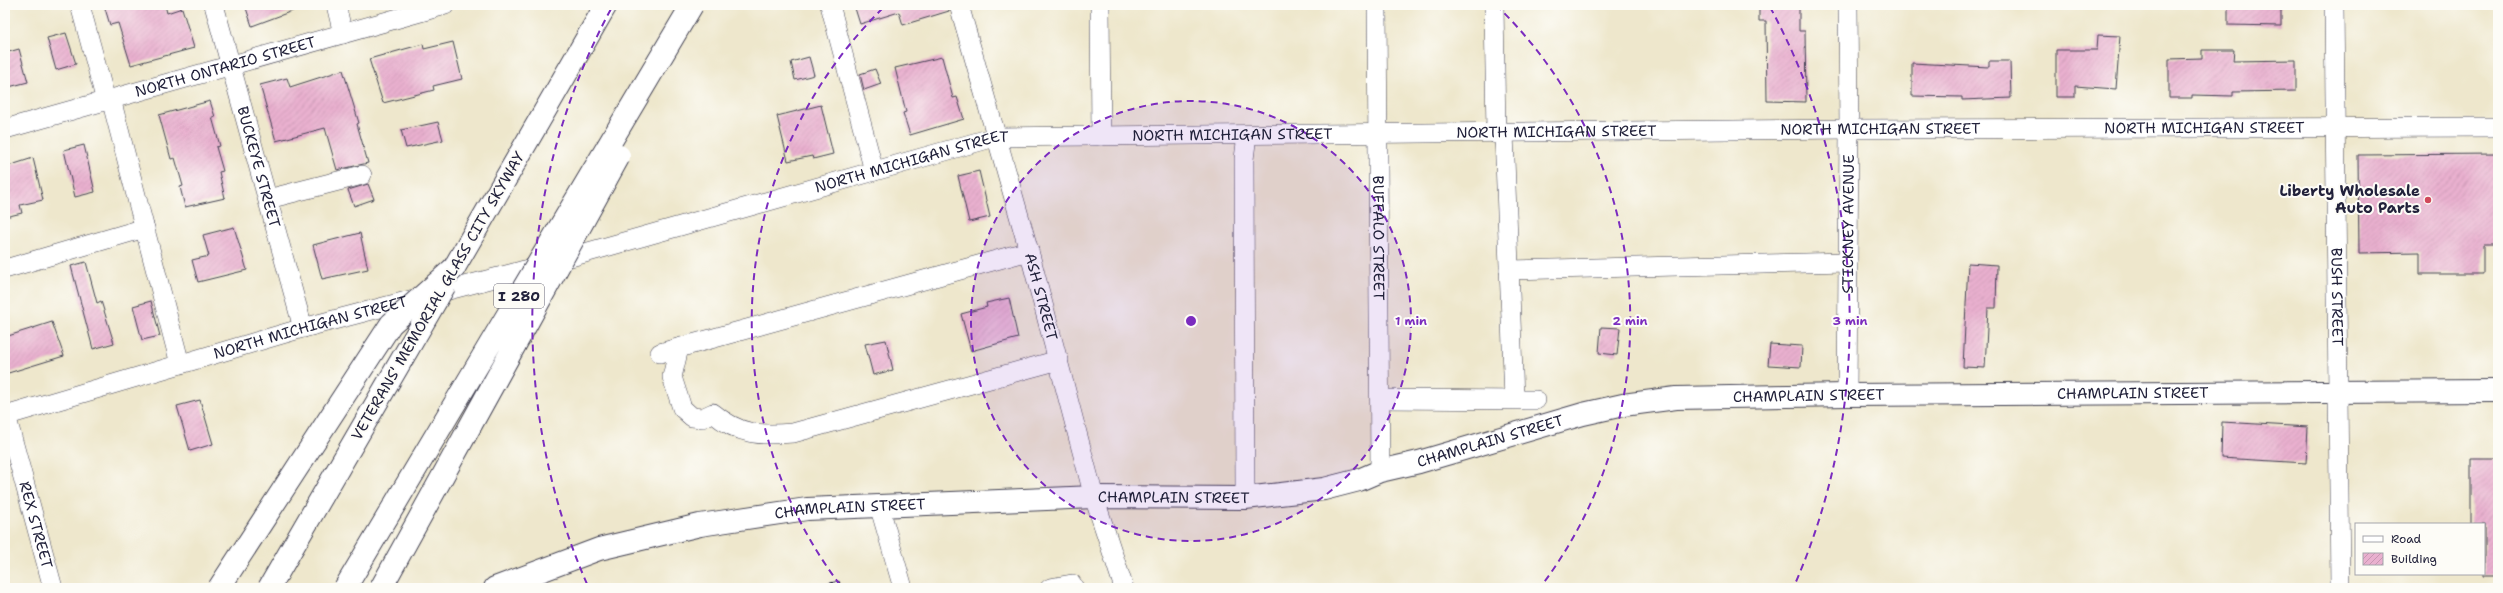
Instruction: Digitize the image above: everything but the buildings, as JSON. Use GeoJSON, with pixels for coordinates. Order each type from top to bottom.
{"type":"FeatureCollection","features":[{"type":"Feature","properties":{"kind":"main road","name":"VETERANS' MEMORIAL GLASS CITY SKYWAY"},"geometry":{"type":"LineString","coordinates":[[269,588],[606,5]]}},
{"type":"Feature","properties":{"kind":"main road","name":"I 280"},"geometry":{"type":"LineString","coordinates":[[345,588],[692,5]]}},
{"type":"Feature","properties":{"kind":"main road"},"geometry":{"type":"LineString","coordinates":[[381,588],[702,5]]}},
{"type":"Feature","properties":{"kind":"main road"},"geometry":{"type":"LineString","coordinates":[[219,588],[392,324],[454,268]]}},
{"type":"Feature","properties":{"kind":"main road","name":"CHAMPLAIN STREET"},"geometry":{"type":"LineString","coordinates":[[495,588],[599,549],[700,525],[807,508],[1094,497],[1245,498],[1324,489],[1359,480],[1380,471],[1419,462],[1582,414],[1676,398],[1847,395],[2498,391]]}},
{"type":"Feature","properties":{"kind":"street"},"geometry":{"type":"LineString","coordinates":[[80,5],[109,100],[145,228],[180,364]]}},
{"type":"Feature","properties":{"kind":"street","name":"BUCKEYE STREET"},"geometry":{"type":"LineString","coordinates":[[214,5],[303,328]]}},
{"type":"Feature","properties":{"kind":"street"},"geometry":{"type":"LineString","coordinates":[[336,5],[343,34]]}},
{"type":"Feature","properties":{"kind":"street","name":"NORTH ONTARIO STREET"},"geometry":{"type":"LineString","coordinates":[[5,129],[445,5]]}},
{"type":"Feature","properties":{"kind":"street"},"geometry":{"type":"LineString","coordinates":[[830,5],[874,171]]}},
{"type":"Feature","properties":{"kind":"street","name":"ASH STREET"},"geometry":{"type":"LineString","coordinates":[[959,5],[1059,360],[1094,497],[1124,588]]}},
{"type":"Feature","properties":{"kind":"street"},"geometry":{"type":"LineString","coordinates":[[1100,5],[1101,136]]}},
{"type":"Feature","properties":{"kind":"street","name":"BUFFALO STREET"},"geometry":{"type":"LineString","coordinates":[[1377,5],[1380,471]]}},
{"type":"Feature","properties":{"kind":"street"},"geometry":{"type":"LineString","coordinates":[[1494,5],[1500,134],[1509,270],[1514,400]]}},
{"type":"Feature","properties":{"kind":"street","name":"STICKNEY AVENUE"},"geometry":{"type":"LineString","coordinates":[[1847,395],[1849,129],[1848,5]]}},
{"type":"Feature","properties":{"kind":"street","name":"BUSH STREET"},"geometry":{"type":"LineString","coordinates":[[2334,5],[2340,588]]}},
{"type":"Feature","properties":{"kind":"street","name":"NORTH MICHIGAN STREET"},"geometry":{"type":"LineString","coordinates":[[5,416],[303,328],[514,273],[995,137],[1500,134],[1849,129],[2498,127]]}},
{"type":"Feature","properties":{"kind":"street"},"geometry":{"type":"LineString","coordinates":[[1245,498],[1244,159],[1246,136]]}},
{"type":"Feature","properties":{"kind":"street"},"geometry":{"type":"LineString","coordinates":[[268,200],[362,175]]}},
{"type":"Feature","properties":{"kind":"street"},"geometry":{"type":"LineString","coordinates":[[5,269],[145,228]]}},
{"type":"Feature","properties":{"kind":"street"},"geometry":{"type":"LineString","coordinates":[[660,353],[1029,251]]}},
{"type":"Feature","properties":{"kind":"street"},"geometry":{"type":"LineString","coordinates":[[1509,270],[1848,262]]}},
{"type":"Feature","properties":{"kind":"street"},"geometry":{"type":"LineString","coordinates":[[680,348],[672,377],[682,408],[692,417],[702,418],[713,413],[722,420],[744,431],[764,435],[792,433],[1059,360]]}},
{"type":"Feature","properties":{"kind":"street","name":"CHAMPLAIN STREET"},"geometry":{"type":"LineString","coordinates":[[1380,399],[1536,400]]}},
{"type":"Feature","properties":{"kind":"street","name":"REX STREET"},"geometry":{"type":"LineString","coordinates":[[5,416],[53,588]]}},
{"type":"Feature","properties":{"kind":"street"},"geometry":{"type":"LineString","coordinates":[[879,505],[903,588]]}},
{"type":"Feature","properties":{"kind":"street"},"geometry":{"type":"LineString","coordinates":[[1050,588],[1072,584],[1074,588]]}},
{"type":"Feature","properties":{"kind":"railway"},"geometry":{"type":"LineString","coordinates":[[817,588],[838,583]]}},
{"type":"Feature","properties":{"kind":"place","name":"Liberty Wholesale Auto Parts"},"geometry":{"type":"Point","coordinates":[2428,200]}}]}
